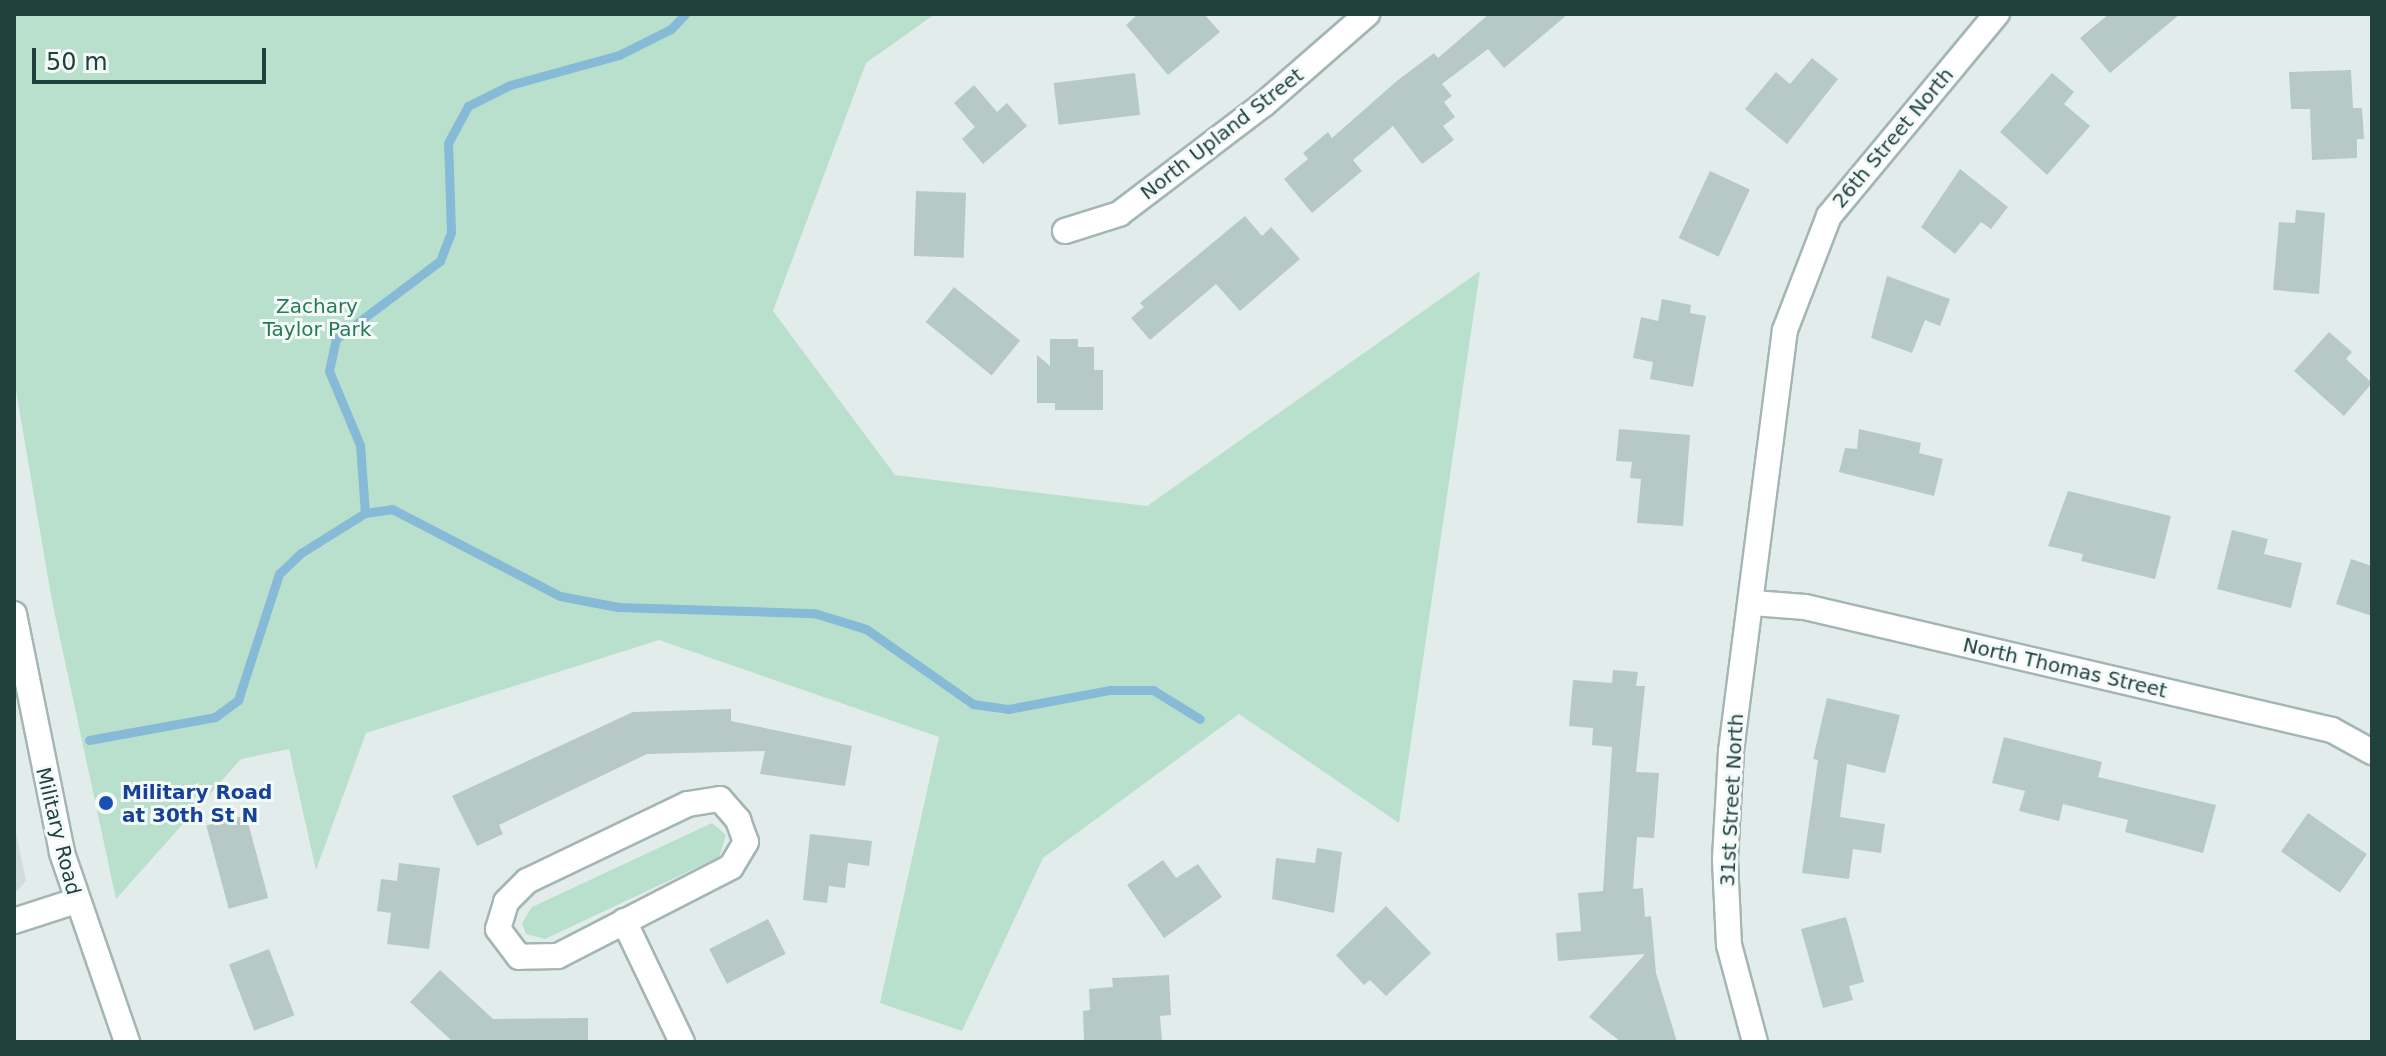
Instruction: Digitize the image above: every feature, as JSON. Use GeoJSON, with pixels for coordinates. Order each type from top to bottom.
{"type":"FeatureCollection","features":[{"type":"Feature","properties":{"kind":"street","name":"North Upland Street"},"geometry":{"type":"LineString","coordinates":[[1065,231],[1119,214],[1264,104],[1367,14]]}},
{"type":"Feature","properties":{"kind":"street","name":"26th Street North"},"geometry":{"type":"LineString","coordinates":[[1753,603],[1776,369],[1797,294],[1823,229],[1997,14]]}},
{"type":"Feature","properties":{"kind":"street","name":"North Thomas Street"},"geometry":{"type":"LineString","coordinates":[[1753,603],[1805,607],[2332,730],[2372,752]]}},
{"type":"Feature","properties":{"kind":"street","name":"31st Street North"},"geometry":{"type":"LineString","coordinates":[[1753,603],[1731,751],[1725,859],[1729,945],[1755,1042]]}},
{"type":"Feature","properties":{"kind":"street","name":"Military Road"},"geometry":{"type":"LineString","coordinates":[[14,614],[41,762],[76,901],[127,1042]]}},
{"type":"Feature","properties":{"kind":"street"},"geometry":{"type":"LineString","coordinates":[[720,799],[738,820],[746,842],[731,867],[624,921],[555,957],[519,957],[498,929],[506,902],[527,881],[688,804],[720,799]]}},
{"type":"Feature","properties":{"kind":"street"},"geometry":{"type":"LineString","coordinates":[[14,921],[76,901]]}},
{"type":"Feature","properties":{"kind":"street"},"geometry":{"type":"LineString","coordinates":[[624,921],[682,1042]]}},
{"type":"Feature","properties":{"kind":"shaded area"},"geometry":{"type":"Polygon","coordinates":[[[14,823],[26,881],[14,894],[14,823]]]}},
{"type":"Feature","properties":{"kind":"green space","name":"Zachary Taylor Park"},"geometry":{"type":"Polygon","coordinates":[[[14,14],[935,14],[866,63],[773,311],[895,475],[1147,506],[1480,271],[1399,823],[1239,714],[1043,858],[962,1031],[880,1003],[939,737],[659,640],[366,733],[316,870],[289,749],[241,759],[116,899],[52,601],[14,379],[14,14]]]}},
{"type":"Feature","properties":{"kind":"green space"},"geometry":{"type":"Polygon","coordinates":[[[712,823],[726,835],[719,857],[545,939],[526,934],[522,923],[532,907],[712,823]]]}},
{"type":"Feature","properties":{"kind":"building"},"geometry":{"type":"Polygon","coordinates":[[[1138,14],[1204,14],[1220,32],[1168,75],[1126,25],[1138,14]]]}},
{"type":"Feature","properties":{"kind":"building"},"geometry":{"type":"Polygon","coordinates":[[[1489,14],[1568,14],[1504,68],[1488,49],[1442,84],[1452,96],[1444,102],[1455,117],[1443,126],[1454,140],[1422,164],[1393,126],[1353,160],[1362,171],[1312,213],[1284,179],[1308,159],[1303,153],[1328,132],[1332,138],[1398,80],[1434,53],[1438,58],[1489,14]]]}},
{"type":"Feature","properties":{"kind":"building"},"geometry":{"type":"Polygon","coordinates":[[[2109,14],[2180,14],[2110,73],[2080,38],[2109,14]]]}},
{"type":"Feature","properties":{"kind":"building"},"geometry":{"type":"Polygon","coordinates":[[[1812,58],[1838,79],[1787,144],[1745,109],[1776,72],[1790,84],[1812,58]]]}},
{"type":"Feature","properties":{"kind":"building"},"geometry":{"type":"Polygon","coordinates":[[[2351,70],[2353,108],[2362,108],[2364,139],[2357,139],[2357,158],[2312,160],[2310,109],[2291,109],[2289,72],[2351,70]]]}},
{"type":"Feature","properties":{"kind":"building"},"geometry":{"type":"Polygon","coordinates":[[[1135,73],[1140,115],[1059,125],[1054,83],[1135,73]]]}},
{"type":"Feature","properties":{"kind":"building"},"geometry":{"type":"Polygon","coordinates":[[[2052,73],[2074,92],[2064,104],[2090,126],[2047,175],[2000,132],[2052,73]]]}},
{"type":"Feature","properties":{"kind":"building"},"geometry":{"type":"Polygon","coordinates":[[[974,85],[997,112],[1007,103],[1027,126],[983,164],[962,139],[975,127],[954,103],[974,85]]]}},
{"type":"Feature","properties":{"kind":"building"},"geometry":{"type":"Polygon","coordinates":[[[1960,169],[2008,207],[1991,229],[1981,222],[1955,254],[1921,227],[1960,169]]]}},
{"type":"Feature","properties":{"kind":"building"},"geometry":{"type":"Polygon","coordinates":[[[1710,171],[1750,190],[1719,257],[1679,238],[1710,171]]]}},
{"type":"Feature","properties":{"kind":"building"},"geometry":{"type":"Polygon","coordinates":[[[916,191],[966,193],[964,258],[914,256],[916,191]]]}},
{"type":"Feature","properties":{"kind":"building"},"geometry":{"type":"Polygon","coordinates":[[[2296,210],[2325,213],[2319,294],[2273,290],[2279,222],[2295,223],[2296,210]]]}},
{"type":"Feature","properties":{"kind":"building"},"geometry":{"type":"Polygon","coordinates":[[[1245,216],[1262,236],[1271,227],[1300,259],[1240,311],[1216,284],[1150,340],[1131,318],[1144,307],[1140,303],[1245,216]]]}},
{"type":"Feature","properties":{"kind":"building"},"geometry":{"type":"Polygon","coordinates":[[[1887,276],[1950,299],[1940,326],[1925,320],[1912,353],[1871,338],[1887,276]]]}},
{"type":"Feature","properties":{"kind":"building"},"geometry":{"type":"Polygon","coordinates":[[[954,287],[1020,340],[992,375],[926,322],[954,287]]]}},
{"type":"Feature","properties":{"kind":"building"},"geometry":{"type":"Polygon","coordinates":[[[1662,299],[1691,305],[1690,313],[1706,316],[1693,387],[1650,379],[1653,362],[1633,358],[1641,317],[1658,321],[1662,299]]]}},
{"type":"Feature","properties":{"kind":"building"},"geometry":{"type":"Polygon","coordinates":[[[2329,332],[2352,352],[2346,359],[2372,383],[2344,416],[2294,371],[2329,332]]]}},
{"type":"Feature","properties":{"kind":"building"},"geometry":{"type":"Polygon","coordinates":[[[1050,339],[1078,339],[1078,347],[1094,347],[1094,370],[1103,370],[1103,410],[1055,410],[1055,403],[1037,403],[1037,355],[1050,366],[1050,339]]]}},
{"type":"Feature","properties":{"kind":"building"},"geometry":{"type":"Polygon","coordinates":[[[1619,429],[1690,435],[1683,526],[1637,523],[1641,479],[1630,478],[1632,462],[1616,461],[1619,429]]]}},
{"type":"Feature","properties":{"kind":"building"},"geometry":{"type":"Polygon","coordinates":[[[1859,429],[1921,443],[1919,453],[1943,459],[1934,496],[1839,472],[1845,448],[1857,449],[1859,429]]]}},
{"type":"Feature","properties":{"kind":"building"},"geometry":{"type":"Polygon","coordinates":[[[2068,491],[2171,516],[2155,579],[2081,561],[2083,554],[2048,546],[2068,491]]]}},
{"type":"Feature","properties":{"kind":"building"},"geometry":{"type":"Polygon","coordinates":[[[2232,530],[2268,539],[2264,554],[2302,563],[2291,608],[2217,589],[2232,530]]]}},
{"type":"Feature","properties":{"kind":"building"},"geometry":{"type":"Polygon","coordinates":[[[2351,559],[2372,566],[2372,616],[2336,604],[2351,559]]]}},
{"type":"Feature","properties":{"kind":"building"},"geometry":{"type":"Polygon","coordinates":[[[1613,670],[1638,672],[1636,686],[1645,686],[1636,772],[1659,773],[1654,838],[1637,837],[1633,889],[1643,888],[1645,917],[1651,916],[1656,973],[1677,1042],[1621,1042],[1589,1017],[1645,954],[1558,961],[1556,933],[1581,931],[1578,893],[1603,891],[1612,747],[1592,745],[1593,728],[1569,726],[1573,680],[1612,683],[1613,670]]]}},
{"type":"Feature","properties":{"kind":"building"},"geometry":{"type":"Polygon","coordinates":[[[1827,698],[1900,715],[1885,773],[1847,764],[1840,817],[1885,824],[1881,853],[1853,849],[1849,879],[1802,873],[1818,760],[1813,759],[1827,698]]]}},
{"type":"Feature","properties":{"kind":"building"},"geometry":{"type":"Polygon","coordinates":[[[731,709],[731,721],[852,746],[845,786],[760,774],[765,751],[647,754],[499,825],[503,834],[477,846],[452,796],[633,712],[731,709]]]}},
{"type":"Feature","properties":{"kind":"building"},"geometry":{"type":"Polygon","coordinates":[[[2004,737],[2102,762],[2098,777],[2216,805],[2203,853],[2125,832],[2128,820],[2063,804],[2059,821],[2019,811],[2025,791],[1992,783],[2004,737]]]}},
{"type":"Feature","properties":{"kind":"building"},"geometry":{"type":"Polygon","coordinates":[[[2308,813],[2367,854],[2340,893],[2281,852],[2308,813]]]}},
{"type":"Feature","properties":{"kind":"building"},"geometry":{"type":"Polygon","coordinates":[[[246,815],[268,898],[229,909],[206,826],[246,815]]]}},
{"type":"Feature","properties":{"kind":"building"},"geometry":{"type":"Polygon","coordinates":[[[810,834],[872,841],[869,866],[848,863],[845,888],[829,886],[827,903],[803,900],[810,834]]]}},
{"type":"Feature","properties":{"kind":"building"},"geometry":{"type":"Polygon","coordinates":[[[1317,848],[1342,852],[1334,913],[1272,899],[1276,858],[1315,863],[1317,848]]]}},
{"type":"Feature","properties":{"kind":"building"},"geometry":{"type":"Polygon","coordinates":[[[1163,860],[1176,878],[1198,864],[1222,897],[1164,938],[1127,885],[1163,860]]]}},
{"type":"Feature","properties":{"kind":"building"},"geometry":{"type":"Polygon","coordinates":[[[399,863],[440,868],[429,949],[387,944],[391,913],[377,911],[381,879],[397,881],[399,863]]]}},
{"type":"Feature","properties":{"kind":"building"},"geometry":{"type":"Polygon","coordinates":[[[1386,906],[1431,953],[1386,996],[1370,980],[1364,985],[1336,955],[1386,906]]]}},
{"type":"Feature","properties":{"kind":"building"},"geometry":{"type":"Polygon","coordinates":[[[1846,917],[1864,982],[1849,986],[1853,1000],[1823,1008],[1801,929],[1846,917]]]}},
{"type":"Feature","properties":{"kind":"building"},"geometry":{"type":"Polygon","coordinates":[[[768,919],[786,954],[727,984],[709,949],[768,919]]]}},
{"type":"Feature","properties":{"kind":"building"},"geometry":{"type":"Polygon","coordinates":[[[269,949],[294,1015],[254,1031],[229,964],[269,949]]]}},
{"type":"Feature","properties":{"kind":"building"},"geometry":{"type":"Polygon","coordinates":[[[440,970],[493,1019],[588,1018],[588,1042],[453,1042],[410,1002],[440,970]]]}},
{"type":"Feature","properties":{"kind":"building"},"geometry":{"type":"Polygon","coordinates":[[[1169,975],[1171,1015],[1160,1016],[1162,1042],[1084,1042],[1083,1011],[1090,1010],[1089,989],[1113,987],[1112,978],[1169,975]]]}},
{"type":"Feature","properties":{"kind":"waterway"},"geometry":{"type":"LineString","coordinates":[[365,513],[360,445],[329,371],[336,339],[440,261],[451,232],[448,143],[468,106],[510,85],[619,55],[671,29],[685,14]]}},
{"type":"Feature","properties":{"kind":"waterway"},"geometry":{"type":"LineString","coordinates":[[89,740],[215,717],[238,700],[279,574],[301,553],[365,513],[392,509],[560,596],[618,607],[814,613],[866,629],[973,704],[1008,709],[1110,690],[1153,690],[1200,719]]}},
{"type":"Feature","properties":{"kind":"place","name":"Military Road at 30th St N"},"geometry":{"type":"Point","coordinates":[106,803]}}]}
